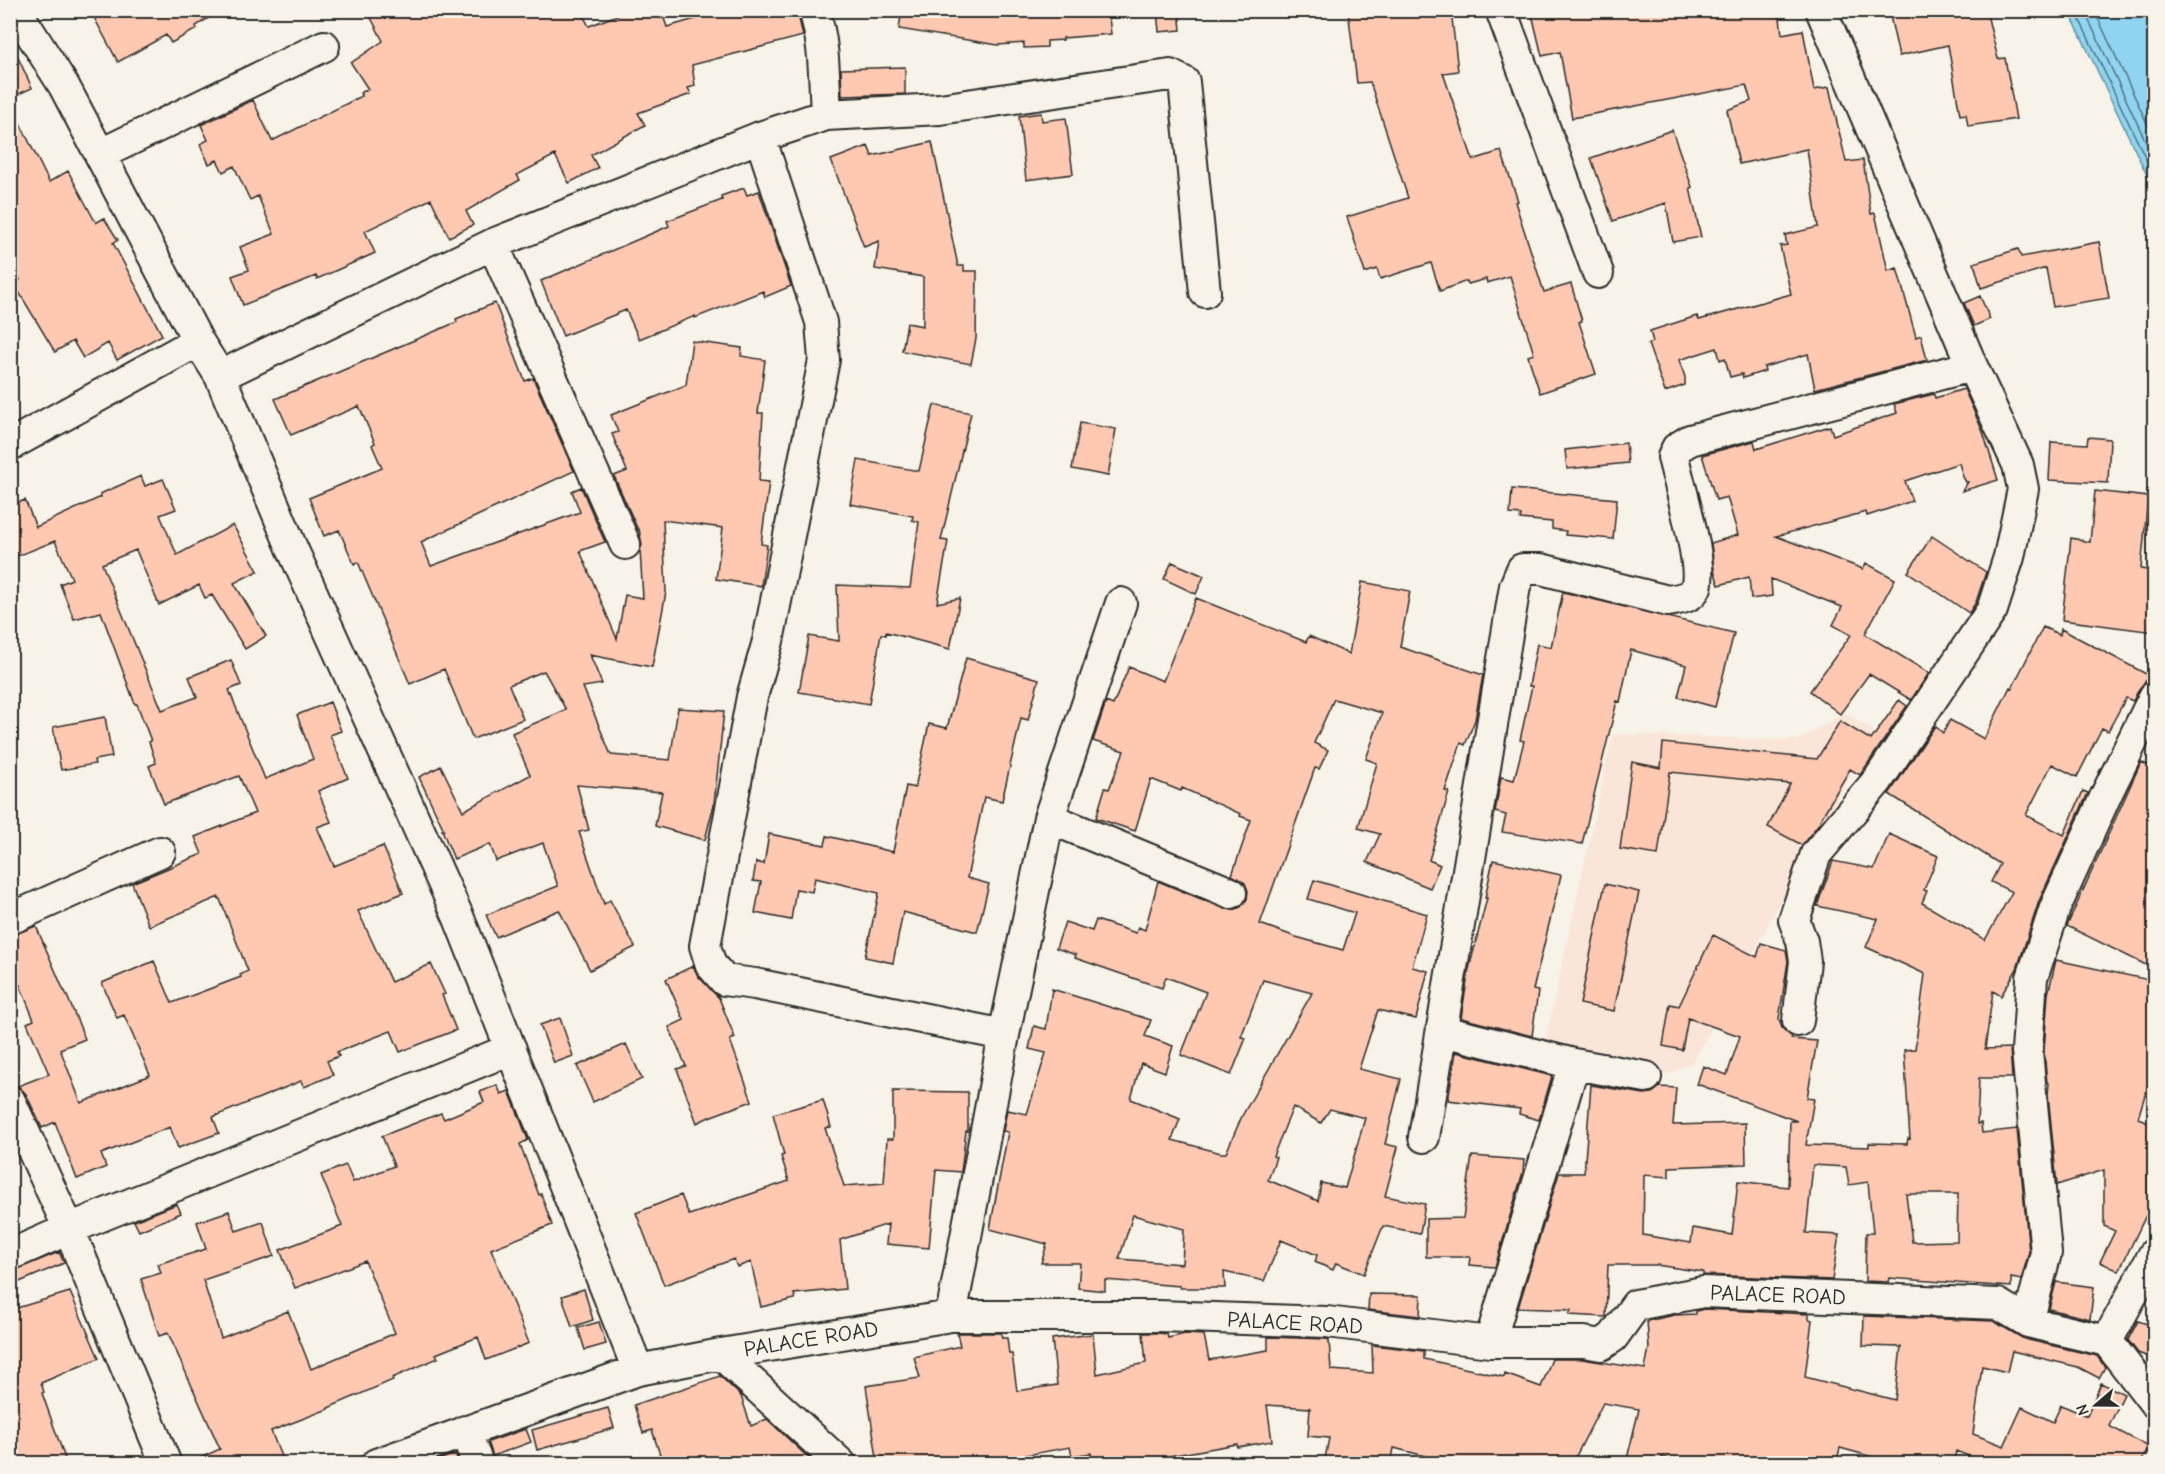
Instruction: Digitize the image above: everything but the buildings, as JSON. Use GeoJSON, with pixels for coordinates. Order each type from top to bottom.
{"type":"FeatureCollection","features":[{"type":"Feature","properties":{"kind":"street"},"geometry":{"type":"LineString","coordinates":[[16,10],[64,86],[198,341],[220,376],[292,548],[458,915],[639,1370]]}},
{"type":"Feature","properties":{"kind":"street"},"geometry":{"type":"LineString","coordinates":[[814,10],[823,56],[826,115]]}},
{"type":"Feature","properties":{"kind":"street"},"geometry":{"type":"LineString","coordinates":[[1501,10],[1598,273]]}},
{"type":"Feature","properties":{"kind":"street"},"geometry":{"type":"LineString","coordinates":[[1798,1021],[1805,961],[1802,941],[1794,920],[1816,854],[1878,780],[1992,610],[2009,558],[2023,489],[2018,465],[1972,366],[1821,10]]}},
{"type":"Feature","properties":{"kind":"street"},"geometry":{"type":"LineString","coordinates":[[100,154],[324,45]]}},
{"type":"Feature","properties":{"kind":"street"},"geometry":{"type":"LineString","coordinates":[[220,376],[493,244],[760,137],[826,115],[940,108],[1170,75],[1184,82],[1205,292]]}},
{"type":"Feature","properties":{"kind":"street"},"geometry":{"type":"LineString","coordinates":[[760,137],[821,322],[824,360],[768,641],[752,697],[705,946],[711,964],[724,980],[767,986],[1004,1035]]}},
{"type":"Feature","properties":{"kind":"street"},"geometry":{"type":"LineString","coordinates":[[493,244],[625,544]]}},
{"type":"Feature","properties":{"kind":"street"},"geometry":{"type":"LineString","coordinates":[[10,445],[198,341]]}},
{"type":"Feature","properties":{"kind":"street"},"geometry":{"type":"LineString","coordinates":[[1424,1137],[1515,586],[1522,569],[1541,569],[1668,601],[1686,598],[1696,588],[1699,566],[1673,457],[1677,448],[1690,440],[1972,366]]}},
{"type":"Feature","properties":{"kind":"street"},"geometry":{"type":"LineString","coordinates":[[951,1316],[1004,1035],[1049,818],[1121,603]]}},
{"type":"Feature","properties":{"kind":"street"},"geometry":{"type":"LineString","coordinates":[[2028,1322],[2046,1253],[2026,1051],[2032,978],[2055,908],[2154,697]]}},
{"type":"Feature","properties":{"kind":"street"},"geometry":{"type":"LineString","coordinates":[[1049,818],[1231,893]]}},
{"type":"Feature","properties":{"kind":"street"},"geometry":{"type":"LineString","coordinates":[[10,919],[160,852]]}},
{"type":"Feature","properties":{"kind":"street"},"geometry":{"type":"LineString","coordinates":[[1443,1031],[1574,1064],[1646,1077]]}},
{"type":"Feature","properties":{"kind":"street"},"geometry":{"type":"LineString","coordinates":[[10,1255],[511,1048]]}},
{"type":"Feature","properties":{"kind":"street"},"geometry":{"type":"LineString","coordinates":[[1490,1342],[1574,1064]]}},
{"type":"Feature","properties":{"kind":"street"},"geometry":{"type":"LineString","coordinates":[[10,1101],[69,1229],[166,1464]]}},
{"type":"Feature","properties":{"kind":"street"},"geometry":{"type":"LineString","coordinates":[[2154,1254],[2106,1341],[2154,1402]]}},
{"type":"Feature","properties":{"kind":"street","name":"PALACE ROAD"},"geometry":{"type":"LineString","coordinates":[[376,1464],[639,1370],[951,1316],[1158,1316],[1327,1322],[1490,1342],[1584,1342],[1601,1345],[1613,1337],[1636,1305],[1703,1292],[1998,1304],[2028,1322],[2106,1341]]}},
{"type":"Feature","properties":{"kind":"street"},"geometry":{"type":"LineString","coordinates":[[721,1354],[841,1464]]}},
{"type":"Feature","properties":{"kind":"street"},"geometry":{"type":"LineString","coordinates":[[465,1431],[478,1464]]}},
{"type":"Feature","properties":{"kind":"shaded area"},"geometry":{"type":"Polygon","coordinates":[[[1845,713],[1874,731],[1693,1062],[1668,1075],[1544,1046],[1613,734],[1798,740],[1845,713]]]}},
{"type":"Feature","properties":{"kind":"water"},"geometry":{"type":"Polygon","coordinates":[[[2069,11],[2154,11],[2154,190],[2069,11]]]}}]}
